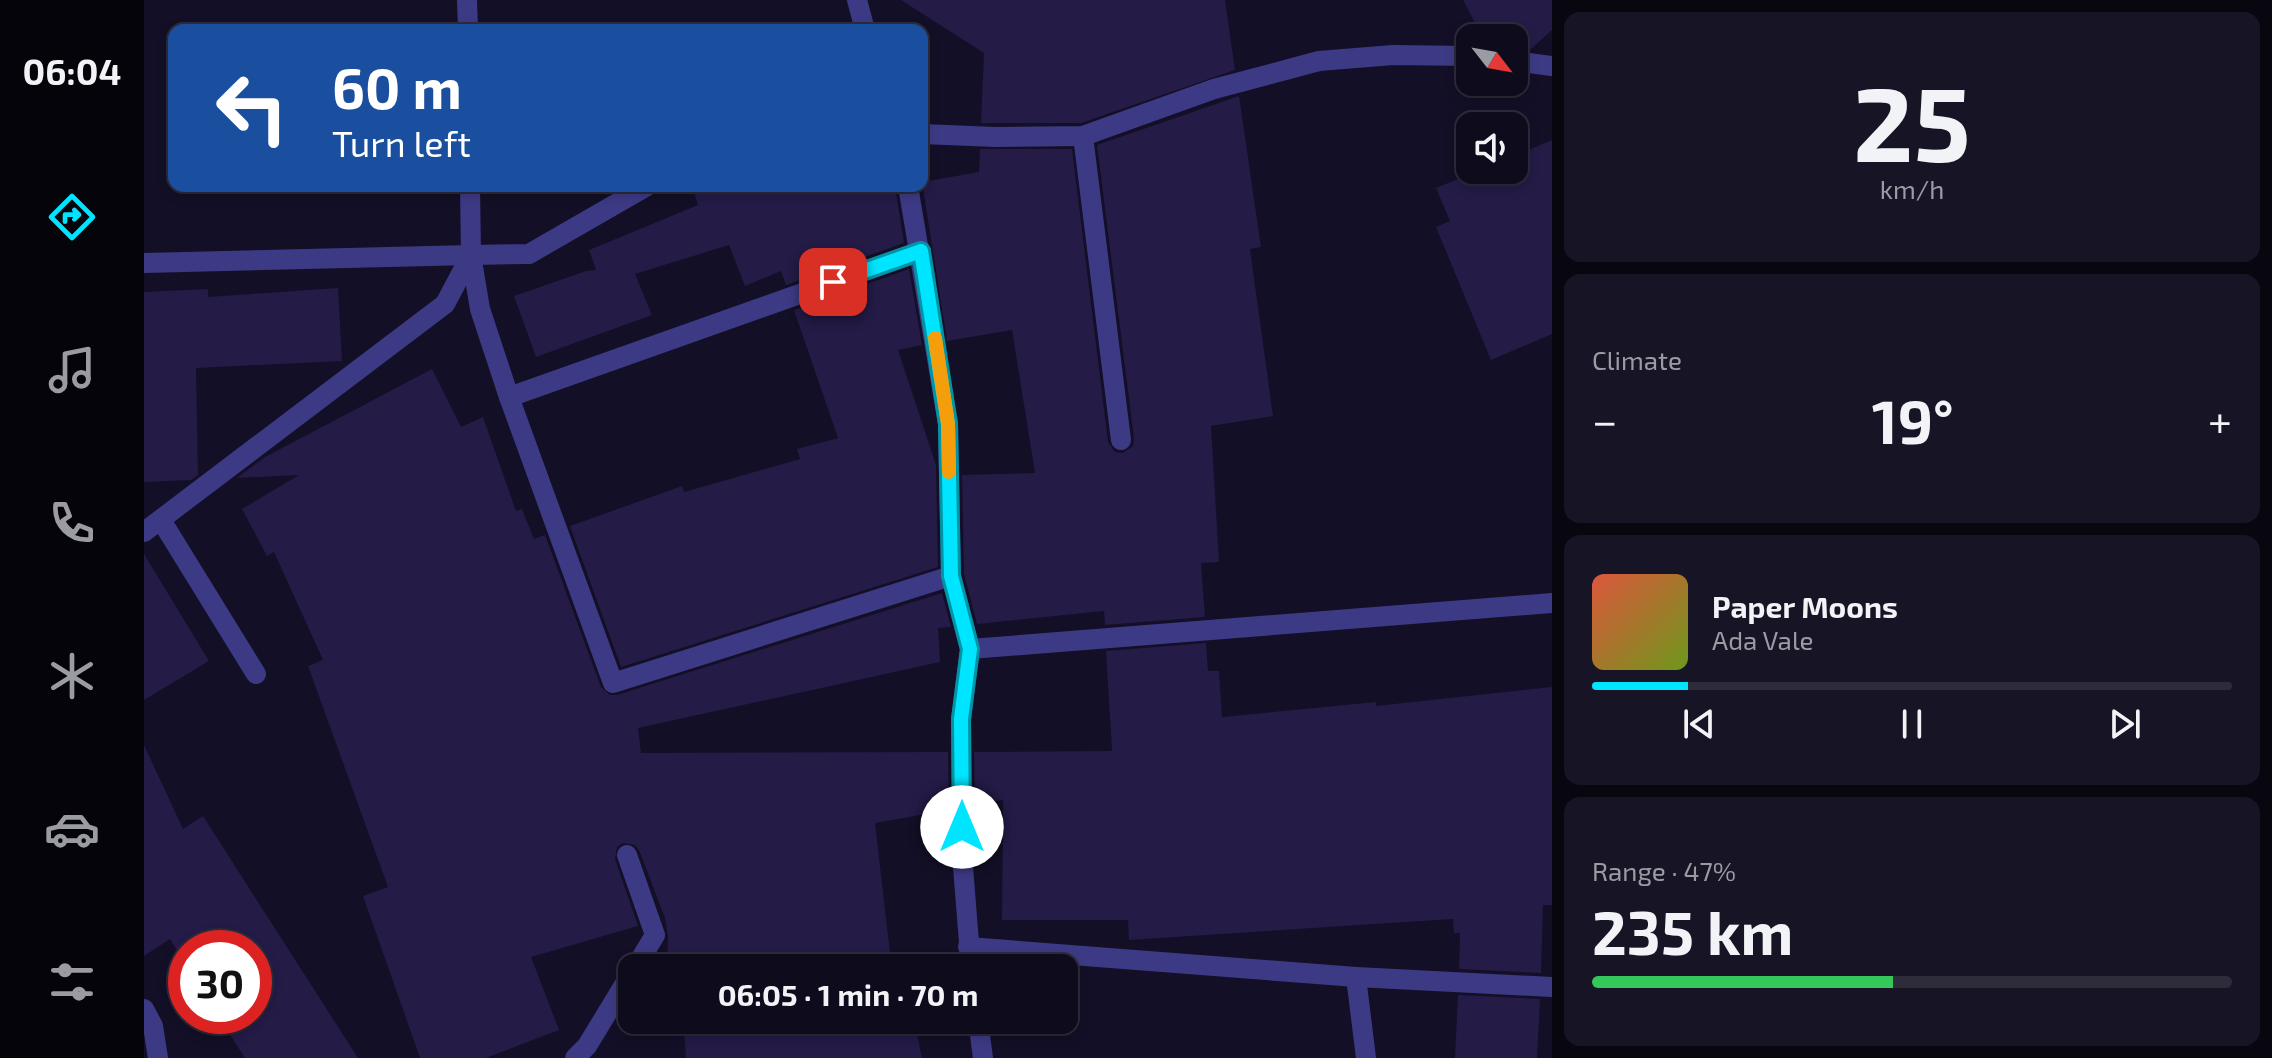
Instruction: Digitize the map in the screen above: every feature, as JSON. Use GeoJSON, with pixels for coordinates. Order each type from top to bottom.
{"type":"FeatureCollection","features":[{"type":"Feature","properties":{"kind":"street"},"geometry":{"type":"LineString","coordinates":[[467,0],[468,24]]}},
{"type":"Feature","properties":{"kind":"street"},"geometry":{"type":"LineString","coordinates":[[857,0],[863,24]]}},
{"type":"Feature","properties":{"kind":"street"},"geometry":{"type":"LineString","coordinates":[[928,134],[1083,136],[1214,89],[1319,61],[1393,55],[1456,56]]}},
{"type":"Feature","properties":{"kind":"street"},"geometry":{"type":"LineString","coordinates":[[1528,63],[1552,66]]}},
{"type":"Feature","properties":{"kind":"street"},"geometry":{"type":"LineString","coordinates":[[1083,136],[1121,440]]}},
{"type":"Feature","properties":{"kind":"street"},"geometry":{"type":"LineString","coordinates":[[470,192],[471,255],[480,309],[613,683],[951,576]]}},
{"type":"Feature","properties":{"kind":"street"},"geometry":{"type":"LineString","coordinates":[[144,263],[529,254],[637,192]]}},
{"type":"Feature","properties":{"kind":"street"},"geometry":{"type":"LineString","coordinates":[[909,192],[948,424],[951,576],[970,649],[961,719],[962,854],[969,954]]}},
{"type":"Feature","properties":{"kind":"street"},"geometry":{"type":"LineString","coordinates":[[509,397],[921,251]]}},
{"type":"Feature","properties":{"kind":"street"},"geometry":{"type":"LineString","coordinates":[[256,674],[152,526],[445,304],[471,255]]}},
{"type":"Feature","properties":{"kind":"street"},"geometry":{"type":"LineString","coordinates":[[970,649],[1552,603]]}},
{"type":"Feature","properties":{"kind":"street"},"geometry":{"type":"LineString","coordinates":[[627,855],[655,935],[643,954]]}},
{"type":"Feature","properties":{"kind":"street"},"geometry":{"type":"LineString","coordinates":[[968,947],[1356,977],[1552,987]]}},
{"type":"Feature","properties":{"kind":"street"},"geometry":{"type":"LineString","coordinates":[[1356,977],[1366,1058]]}},
{"type":"Feature","properties":{"kind":"street"},"geometry":{"type":"LineString","coordinates":[[575,1058],[587,1046],[618,995]]}},
{"type":"Feature","properties":{"kind":"street"},"geometry":{"type":"LineString","coordinates":[[144,1009],[153,1026],[158,1058]]}},
{"type":"Feature","properties":{"kind":"street"},"geometry":{"type":"LineString","coordinates":[[980,1034],[983,1058]]}},
{"type":"Feature","properties":{"kind":"building"},"geometry":{"type":"Polygon","coordinates":[[[901,0],[1225,0],[1235,70],[1081,123],[981,123],[984,53],[901,0]]]}},
{"type":"Feature","properties":{"kind":"building"},"geometry":{"type":"Polygon","coordinates":[[[1463,0],[1552,0],[1552,30],[1530,50],[1528,24],[1476,24],[1463,0]]]}},
{"type":"Feature","properties":{"kind":"building"},"geometry":{"type":"Polygon","coordinates":[[[1239,96],[1261,247],[1250,249],[1273,416],[1211,426],[1219,562],[1201,563],[1205,617],[1105,625],[1104,611],[977,624],[964,574],[962,475],[1035,473],[1012,330],[947,341],[924,192],[928,192],[928,181],[979,172],[980,149],[1072,149],[1108,442],[1115,452],[1123,453],[1133,446],[1134,438],[1097,145],[1239,96]]]}},
{"type":"Feature","properties":{"kind":"building"},"geometry":{"type":"Polygon","coordinates":[[[1552,140],[1552,334],[1491,360],[1436,227],[1450,221],[1436,188],[1456,180],[1456,184],[1528,184],[1528,150],[1552,140]]]}},
{"type":"Feature","properties":{"kind":"building"},"geometry":{"type":"Polygon","coordinates":[[[694,192],[896,192],[904,243],[786,285],[781,271],[745,286],[729,245],[635,274],[652,315],[536,357],[514,296],[596,270],[589,250],[698,205],[694,192]]]}},
{"type":"Feature","properties":{"kind":"building"},"geometry":{"type":"Polygon","coordinates":[[[909,269],[922,345],[898,350],[936,465],[938,567],[621,667],[570,526],[682,486],[684,492],[800,459],[797,449],[838,438],[794,310],[909,269]]]}},
{"type":"Feature","properties":{"kind":"building"},"geometry":{"type":"Polygon","coordinates":[[[338,288],[342,361],[196,368],[198,475],[191,480],[144,482],[144,292],[208,289],[208,297],[338,288]]]}},
{"type":"Feature","properties":{"kind":"building"},"geometry":{"type":"Polygon","coordinates":[[[432,369],[461,427],[483,417],[516,511],[522,509],[534,539],[545,535],[601,687],[610,695],[942,593],[951,627],[938,628],[940,662],[638,728],[641,753],[948,752],[949,810],[875,823],[890,953],[899,954],[667,954],[665,918],[639,850],[635,845],[623,843],[617,847],[615,859],[638,926],[531,957],[559,1030],[486,1058],[420,1058],[363,896],[388,887],[308,666],[323,660],[274,552],[267,556],[242,509],[299,475],[237,478],[265,457],[432,369]]]}},
{"type":"Feature","properties":{"kind":"building"},"geometry":{"type":"Polygon","coordinates":[[[144,554],[209,661],[144,700],[144,554]]]}},
{"type":"Feature","properties":{"kind":"building"},"geometry":{"type":"Polygon","coordinates":[[[1206,643],[1208,671],[1219,671],[1222,717],[1376,702],[1376,706],[1552,687],[1552,905],[1543,905],[1541,973],[1459,969],[1460,933],[1454,933],[1453,919],[1129,940],[1128,920],[1002,920],[1003,800],[975,805],[974,752],[1112,751],[1106,651],[1206,643]]]}},
{"type":"Feature","properties":{"kind":"building"},"geometry":{"type":"Polygon","coordinates":[[[144,745],[183,829],[203,816],[358,1058],[245,1058],[230,1034],[272,1034],[272,930],[168,930],[168,940],[144,956],[144,745]]]}},
{"type":"Feature","properties":{"kind":"building"},"geometry":{"type":"Polygon","coordinates":[[[1458,995],[1540,999],[1537,1058],[1455,1058],[1458,995]]]}},
{"type":"Feature","properties":{"kind":"building"},"geometry":{"type":"Polygon","coordinates":[[[684,1034],[917,1034],[922,1058],[686,1058],[684,1034]]]}},
{"type":"Feature","properties":{"kind":"slow traffic"},"geometry":{"type":"LineString","coordinates":[[935,338],[948,424],[949,472]]}},
{"type":"Feature","properties":{"kind":"route"},"geometry":{"type":"LineString","coordinates":[[833,282],[921,251],[948,424],[951,576],[970,649],[961,719],[962,827]]}}]}
